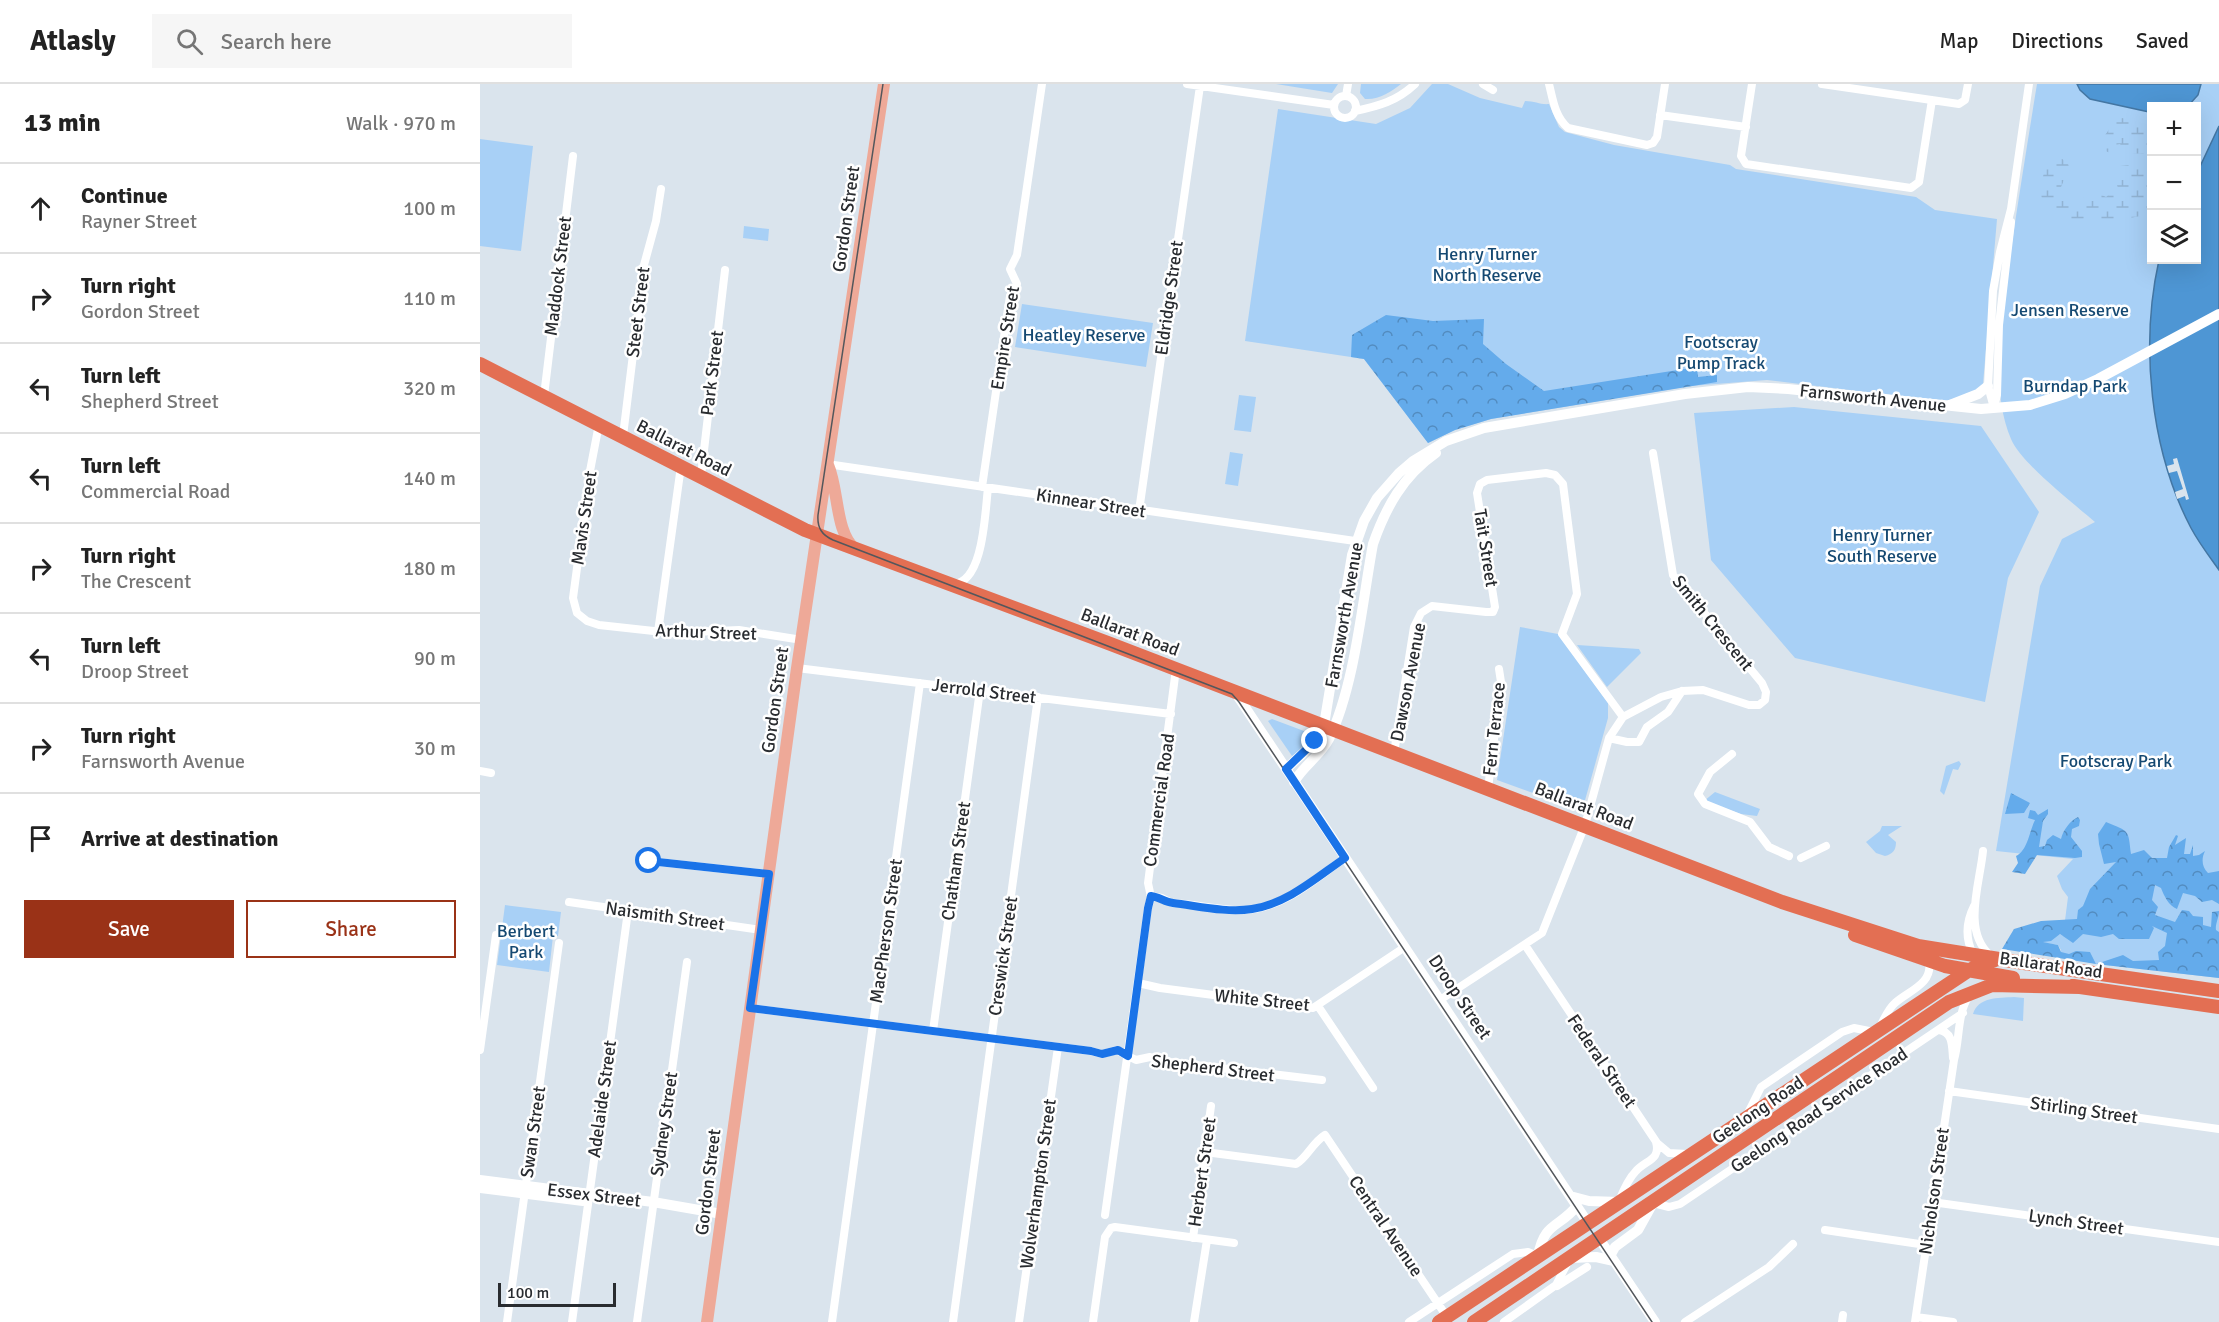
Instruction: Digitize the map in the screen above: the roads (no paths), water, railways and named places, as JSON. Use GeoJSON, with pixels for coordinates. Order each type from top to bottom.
{"type":"FeatureCollection","features":[{"type":"Feature","properties":{"kind":"highway","name":"Ballarat Road"},"geometry":{"type":"LineString","coordinates":[[480,364],[776,516],[818,534],[975,592],[1782,902],[1974,963],[1990,975],[2219,1007]]}},
{"type":"Feature","properties":{"kind":"highway","name":"Ballarat Road"},"geometry":{"type":"LineString","coordinates":[[1782,902],[1812,920],[1929,962],[1974,963]]}},
{"type":"Feature","properties":{"kind":"highway","name":"Ballarat Road"},"geometry":{"type":"LineString","coordinates":[[2003,960],[2219,991]]}},
{"type":"Feature","properties":{"kind":"highway","name":"Geelong Road"},"geometry":{"type":"LineString","coordinates":[[1443,1319],[1877,1031],[1974,963],[2003,960]]}},
{"type":"Feature","properties":{"kind":"highway","name":"Geelong Road"},"geometry":{"type":"LineString","coordinates":[[1474,1322],[1938,1008],[1972,992],[1996,985],[2080,987]]}},
{"type":"Feature","properties":{"kind":"highway","name":"Droop Street"},"geometry":{"type":"LineString","coordinates":[[1588,1223],[1598,1237]]}},
{"type":"Feature","properties":{"kind":"highway"},"geometry":{"type":"LineString","coordinates":[[1498,1282],[1516,1278],[1524,1279],[1527,1284],[1522,1290]]}},
{"type":"Feature","properties":{"kind":"main road","name":"Gordon Street"},"geometry":{"type":"LineString","coordinates":[[707,1322],[797,668],[884,84]]}},
{"type":"Feature","properties":{"kind":"main road","name":"Farnsworth Avenue"},"geometry":{"type":"LineString","coordinates":[[1286,769],[1328,728],[1327,715],[1343,607],[1355,541],[1364,521],[1377,498],[1413,461],[1439,445],[1461,435],[1509,424],[1685,394],[1748,387],[1788,389],[1947,406],[1994,408],[2030,405],[2065,394],[2219,314]]}},
{"type":"Feature","properties":{"kind":"main road"},"geometry":{"type":"LineString","coordinates":[[1947,406],[1978,394],[1988,386]]}},
{"type":"Feature","properties":{"kind":"main road","name":"Farnsworth Avenue"},"geometry":{"type":"LineString","coordinates":[[1294,782],[1304,767],[1323,749],[1328,728],[1346,689],[1373,544],[1394,496],[1421,465],[1438,452],[1459,441],[1509,424]]}},
{"type":"Feature","properties":{"kind":"main road"},"geometry":{"type":"LineString","coordinates":[[827,464],[835,486],[844,534],[846,540],[855,549]]}},
{"type":"Feature","properties":{"kind":"main road"},"geometry":{"type":"LineString","coordinates":[[1355,541],[1373,544]]}},
{"type":"Feature","properties":{"kind":"main road"},"geometry":{"type":"LineString","coordinates":[[1343,607],[1361,610]]}},
{"type":"Feature","properties":{"kind":"main road"},"geometry":{"type":"LineString","coordinates":[[1338,642],[1355,645]]}},
{"type":"Feature","properties":{"kind":"main road","name":"Droop Street"},"geometry":{"type":"LineString","coordinates":[[1235,692],[1588,1223]]}},
{"type":"Feature","properties":{"kind":"main road","name":"Essex Street"},"geometry":{"type":"LineString","coordinates":[[480,1180],[525,1190]]}},
{"type":"Feature","properties":{"kind":"main road","name":"Essex Street"},"geometry":{"type":"LineString","coordinates":[[480,1188],[525,1190],[722,1214]]}},
{"type":"Feature","properties":{"kind":"main road"},"geometry":{"type":"LineString","coordinates":[[1570,1196],[1589,1201],[1618,1202]]}},
{"type":"Feature","properties":{"kind":"main road"},"geometry":{"type":"LineString","coordinates":[[1570,1258],[1612,1259],[1615,1247],[1638,1230],[1653,1203]]}},
{"type":"Feature","properties":{"kind":"main road"},"geometry":{"type":"LineString","coordinates":[[1538,1256],[1541,1242],[1547,1231],[1577,1206]]}},
{"type":"Feature","properties":{"kind":"main road","name":"Droop Street"},"geometry":{"type":"LineString","coordinates":[[1598,1237],[1655,1322]]}},
{"type":"Feature","properties":{"kind":"street","name":"Empire Street"},"geometry":{"type":"LineString","coordinates":[[985,488],[1010,296],[1017,284],[1010,268],[1017,255],[1042,84]]}},
{"type":"Feature","properties":{"kind":"street"},"geometry":{"type":"LineString","coordinates":[[1187,84],[1334,105]]}},
{"type":"Feature","properties":{"kind":"street"},"geometry":{"type":"LineString","coordinates":[[1346,96],[1348,84]]}},
{"type":"Feature","properties":{"kind":"street"},"geometry":{"type":"LineString","coordinates":[[1346,96],[1338,99],[1334,105],[1341,117],[1349,117],[1355,111],[1396,100],[1415,84]]}},
{"type":"Feature","properties":{"kind":"street"},"geometry":{"type":"LineString","coordinates":[[1483,84],[1493,90]]}},
{"type":"Feature","properties":{"kind":"street"},"geometry":{"type":"LineString","coordinates":[[1549,84],[1553,104],[1562,122],[1568,128],[1647,145],[1653,143],[1657,137],[1665,84]]}},
{"type":"Feature","properties":{"kind":"street"},"geometry":{"type":"LineString","coordinates":[[1752,84],[1741,156],[1746,164],[1911,188],[1919,182],[1932,100]]}},
{"type":"Feature","properties":{"kind":"street"},"geometry":{"type":"LineString","coordinates":[[1822,84],[1963,103],[1968,84]]}},
{"type":"Feature","properties":{"kind":"street"},"geometry":{"type":"LineString","coordinates":[[1994,408],[1997,395],[1999,325],[2011,209],[2029,84]]}},
{"type":"Feature","properties":{"kind":"street","name":"Eldridge Street"},"geometry":{"type":"LineString","coordinates":[[1139,511],[1200,86]]}},
{"type":"Feature","properties":{"kind":"street"},"geometry":{"type":"LineString","coordinates":[[1346,96],[1355,102],[1355,111]]}},
{"type":"Feature","properties":{"kind":"street"},"geometry":{"type":"LineString","coordinates":[[1660,115],[1746,127]]}},
{"type":"Feature","properties":{"kind":"street","name":"Maddock Street"},"geometry":{"type":"LineString","coordinates":[[544,396],[573,156]]}},
{"type":"Feature","properties":{"kind":"street","name":"Steet Street"},"geometry":{"type":"LineString","coordinates":[[623,436],[644,265],[656,221],[661,189]]}},
{"type":"Feature","properties":{"kind":"street"},"geometry":{"type":"LineString","coordinates":[[1994,408],[1988,386],[1994,291],[2000,252],[2011,209]]}},
{"type":"Feature","properties":{"kind":"street","name":"Park Street"},"geometry":{"type":"LineString","coordinates":[[700,476],[725,270]]}},
{"type":"Feature","properties":{"kind":"street","name":"Mavis Street"},"geometry":{"type":"LineString","coordinates":[[577,613],[573,598],[590,471],[599,424]]}},
{"type":"Feature","properties":{"kind":"street","name":"Smith Crescent"},"geometry":{"type":"LineString","coordinates":[[1653,453],[1672,575],[1762,683],[1766,692],[1765,700],[1759,705],[1749,705],[1703,690],[1682,691]]}},
{"type":"Feature","properties":{"kind":"street","name":"Kinnear Street"},"geometry":{"type":"LineString","coordinates":[[827,464],[1355,541]]}},
{"type":"Feature","properties":{"kind":"street"},"geometry":{"type":"LineString","coordinates":[[658,632],[681,466]]}},
{"type":"Feature","properties":{"kind":"street","name":"Tait Street"},"geometry":{"type":"LineString","coordinates":[[1493,612],[1495,607],[1477,493],[1480,484],[1487,480],[1546,473],[1555,475],[1563,484],[1577,594],[1562,634],[1623,717]]}},
{"type":"Feature","properties":{"kind":"street"},"geometry":{"type":"LineString","coordinates":[[952,584],[965,580],[970,574],[981,547],[985,488]]}},
{"type":"Feature","properties":{"kind":"street"},"geometry":{"type":"LineString","coordinates":[[970,574],[971,589],[975,592]]}},
{"type":"Feature","properties":{"kind":"street","name":"Dawson Avenue"},"geometry":{"type":"LineString","coordinates":[[1394,753],[1414,627],[1421,613],[1432,606],[1442,605],[1493,612]]}},
{"type":"Feature","properties":{"kind":"street","name":"Arthur Street"},"geometry":{"type":"LineString","coordinates":[[577,613],[587,621],[599,625],[672,633],[739,630],[802,640]]}},
{"type":"Feature","properties":{"kind":"street","name":"Jerrold Street"},"geometry":{"type":"LineString","coordinates":[[797,668],[1171,714]]}},
{"type":"Feature","properties":{"kind":"street","name":"Commercial Road"},"geometry":{"type":"LineString","coordinates":[[1105,1215],[1151,896],[1148,883],[1176,669]]}},
{"type":"Feature","properties":{"kind":"street","name":"Fern Terrace"},"geometry":{"type":"LineString","coordinates":[[1488,789],[1502,682],[1499,669]]}},
{"type":"Feature","properties":{"kind":"street","name":"MacPherson Street"},"geometry":{"type":"LineString","coordinates":[[831,1322],[921,683]]}},
{"type":"Feature","properties":{"kind":"street","name":"Chatham Street"},"geometry":{"type":"LineString","coordinates":[[933,1031],[980,690]]}},
{"type":"Feature","properties":{"kind":"street"},"geometry":{"type":"LineString","coordinates":[[1440,1000],[1542,933],[1585,825],[1610,738],[1623,717],[1661,697],[1682,691]]}},
{"type":"Feature","properties":{"kind":"street"},"geometry":{"type":"LineString","coordinates":[[1610,738],[1639,742],[1647,727],[1668,712],[1682,691]]}},
{"type":"Feature","properties":{"kind":"street","name":"Creswick Street"},"geometry":{"type":"LineString","coordinates":[[953,1322],[1038,697]]}},
{"type":"Feature","properties":{"kind":"street"},"geometry":{"type":"LineString","coordinates":[[1732,754],[1710,772],[1698,794],[1705,804],[1750,822],[1769,847],[1789,856]]}},
{"type":"Feature","properties":{"kind":"street"},"geometry":{"type":"LineString","coordinates":[[480,771],[491,773]]}},
{"type":"Feature","properties":{"kind":"street"},"geometry":{"type":"LineString","coordinates":[[1801,858],[1826,846]]}},
{"type":"Feature","properties":{"kind":"street"},"geometry":{"type":"LineString","coordinates":[[1983,851],[1975,925],[1978,941],[1988,953],[2003,960]]}},
{"type":"Feature","properties":{"kind":"street"},"geometry":{"type":"LineString","coordinates":[[1151,896],[1172,903],[1230,909],[1256,908],[1289,896],[1345,858]]}},
{"type":"Feature","properties":{"kind":"street"},"geometry":{"type":"LineString","coordinates":[[649,861],[769,874]]}},
{"type":"Feature","properties":{"kind":"street","name":"Naismith Street"},"geometry":{"type":"LineString","coordinates":[[569,902],[761,930]]}},
{"type":"Feature","properties":{"kind":"street"},"geometry":{"type":"LineString","coordinates":[[1974,963],[1967,928],[1976,902]]}},
{"type":"Feature","properties":{"kind":"street","name":"Adelaide Street"},"geometry":{"type":"LineString","coordinates":[[572,1322],[628,911]]}},
{"type":"Feature","properties":{"kind":"street"},"geometry":{"type":"LineString","coordinates":[[480,1050],[496,935]]}},
{"type":"Feature","properties":{"kind":"street","name":"Swan Street"},"geometry":{"type":"LineString","coordinates":[[507,1322],[559,943]]}},
{"type":"Feature","properties":{"kind":"street","name":"Federal Street"},"geometry":{"type":"LineString","coordinates":[[1525,945],[1655,1141],[1669,1153],[1681,1155],[1694,1153]]}},
{"type":"Feature","properties":{"kind":"street","name":"White Street"},"geometry":{"type":"LineString","coordinates":[[1138,983],[1309,1008],[1318,1006],[1405,948]]}},
{"type":"Feature","properties":{"kind":"street","name":"Sydney Street"},"geometry":{"type":"LineString","coordinates":[[637,1322],[687,962]]}},
{"type":"Feature","properties":{"kind":"street","name":"Geelong Road Service Road"},"geometry":{"type":"LineString","coordinates":[[1877,1031],[1893,1004],[1926,979],[1930,972],[1929,962]]}},
{"type":"Feature","properties":{"kind":"street"},"geometry":{"type":"LineString","coordinates":[[1963,1013],[1965,1002],[1972,992]]}},
{"type":"Feature","properties":{"kind":"street"},"geometry":{"type":"LineString","coordinates":[[1318,1006],[1373,1088]]}},
{"type":"Feature","properties":{"kind":"street","name":"Shepherd Street"},"geometry":{"type":"LineString","coordinates":[[750,1008],[1101,1054],[1118,1050],[1137,1060],[1150,1057],[1173,1062],[1322,1080]]}},
{"type":"Feature","properties":{"kind":"street","name":"Geelong Road Service Road"},"geometry":{"type":"LineString","coordinates":[[1653,1203],[1669,1208],[1680,1204],[1963,1013]]}},
{"type":"Feature","properties":{"kind":"street","name":"Nicholson Street"},"geometry":{"type":"LineString","coordinates":[[1916,1319],[1949,1091],[1963,1013]]}},
{"type":"Feature","properties":{"kind":"street","name":"Nicholson Street"},"geometry":{"type":"LineString","coordinates":[[1939,1030],[1950,1036],[1954,1060]]}},
{"type":"Feature","properties":{"kind":"street","name":"Wolverhampton Street"},"geometry":{"type":"LineString","coordinates":[[1019,1322],[1058,1047]]}},
{"type":"Feature","properties":{"kind":"street"},"geometry":{"type":"LineString","coordinates":[[1876,1052],[1886,1065]]}},
{"type":"Feature","properties":{"kind":"street","name":"Stirling Street"},"geometry":{"type":"LineString","coordinates":[[1949,1091],[2219,1129]]}},
{"type":"Feature","properties":{"kind":"street","name":"Herbert Street"},"geometry":{"type":"LineString","coordinates":[[1193,1238],[1211,1106]]}},
{"type":"Feature","properties":{"kind":"street","name":"Central Avenue"},"geometry":{"type":"LineString","coordinates":[[1205,1152],[1296,1164],[1314,1143],[1325,1135],[1437,1303],[1443,1319]]}},
{"type":"Feature","properties":{"kind":"street"},"geometry":{"type":"LineString","coordinates":[[1618,1202],[1635,1172],[1656,1156],[1658,1150],[1655,1141]]}},
{"type":"Feature","properties":{"kind":"street","name":"Lynch Street"},"geometry":{"type":"LineString","coordinates":[[1932,1202],[2219,1242]]}},
{"type":"Feature","properties":{"kind":"street"},"geometry":{"type":"LineString","coordinates":[[1093,1322],[1105,1237],[1110,1229],[1115,1227],[1234,1243]]}},
{"type":"Feature","properties":{"kind":"street"},"geometry":{"type":"LineString","coordinates":[[1825,1230],[1926,1245]]}},
{"type":"Feature","properties":{"kind":"street","name":"Herbert Street"},"geometry":{"type":"LineString","coordinates":[[1194,1322],[1207,1240]]}},
{"type":"Feature","properties":{"kind":"street"},"geometry":{"type":"LineString","coordinates":[[1685,1322],[1768,1267],[1793,1244]]}},
{"type":"Feature","properties":{"kind":"street"},"geometry":{"type":"LineString","coordinates":[[1409,1322],[1513,1254],[1528,1252],[1538,1256]]}},
{"type":"Feature","properties":{"kind":"street"},"geometry":{"type":"LineString","coordinates":[[1553,1288],[1570,1258]]}},
{"type":"Feature","properties":{"kind":"street"},"geometry":{"type":"LineString","coordinates":[[1504,1322],[1587,1267]]}},
{"type":"Feature","properties":{"kind":"street"},"geometry":{"type":"LineString","coordinates":[[1916,1319],[1953,1322]]}},
{"type":"Feature","properties":{"kind":"tram line"},"geometry":{"type":"LineString","coordinates":[[883,84],[818,515],[821,530],[833,540],[1232,694],[1652,1322]]}},
{"type":"Feature","properties":{"kind":"park label","name":"Henry Turner North Reserve"},"geometry":{"type":"Point","coordinates":[1487,264]}},
{"type":"Feature","properties":{"kind":"park label","name":"Jensen Reserve"},"geometry":{"type":"Point","coordinates":[2070,310]}},
{"type":"Feature","properties":{"kind":"park label","name":"Heatley Reserve"},"geometry":{"type":"Point","coordinates":[1084,335]}},
{"type":"Feature","properties":{"kind":"park label","name":"Footscray Pump Track"},"geometry":{"type":"Point","coordinates":[1721,352]}},
{"type":"Feature","properties":{"kind":"park label","name":"Burndap Park"},"geometry":{"type":"Point","coordinates":[2075,386]}},
{"type":"Feature","properties":{"kind":"park label","name":"Henry Turner South Reserve"},"geometry":{"type":"Point","coordinates":[1882,545]}},
{"type":"Feature","properties":{"kind":"park label","name":"Footscray Park"},"geometry":{"type":"Point","coordinates":[2116,761]}},
{"type":"Feature","properties":{"kind":"park label","name":"Berbert Park"},"geometry":{"type":"Point","coordinates":[526,941]}}]}
